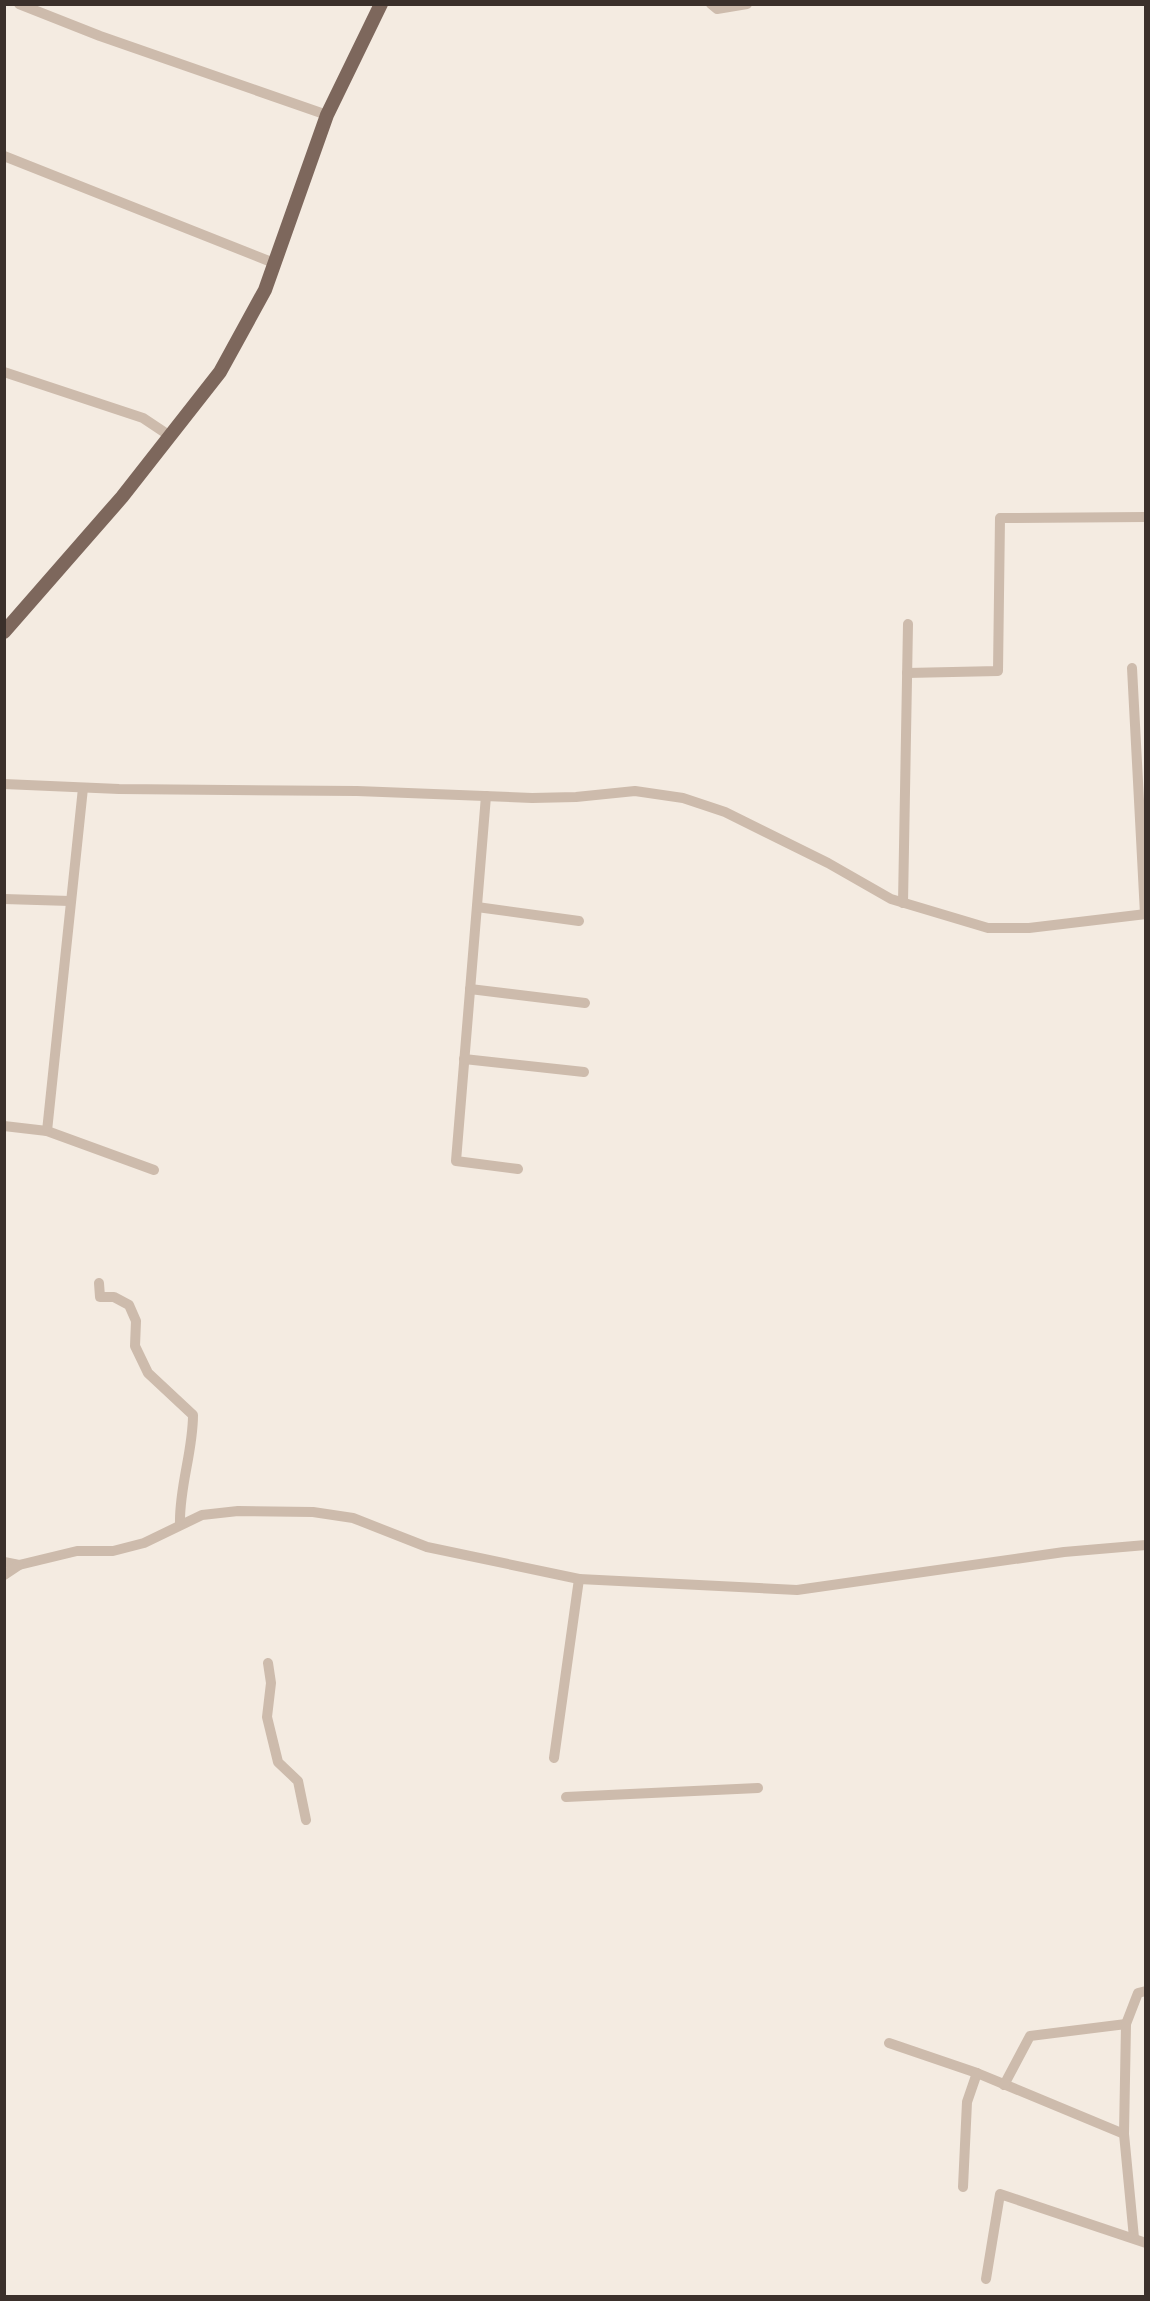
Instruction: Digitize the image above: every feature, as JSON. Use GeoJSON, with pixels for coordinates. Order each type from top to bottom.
{"type":"FeatureCollection","features":[{"type":"Feature","properties":{"kind":"main road"},"geometry":{"type":"LineString","coordinates":[[4,632],[122,497],[220,372],[265,290],[327,115],[381,4]]}},
{"type":"Feature","properties":{"kind":"street"},"geometry":{"type":"LineString","coordinates":[[19,4],[100,36],[327,115]]}},
{"type":"Feature","properties":{"kind":"street"},"geometry":{"type":"LineString","coordinates":[[711,4],[717,9],[747,4]]}},
{"type":"Feature","properties":{"kind":"street"},"geometry":{"type":"LineString","coordinates":[[4,156],[273,263]]}},
{"type":"Feature","properties":{"kind":"street"},"geometry":{"type":"LineString","coordinates":[[4,372],[143,418],[170,436]]}},
{"type":"Feature","properties":{"kind":"street"},"geometry":{"type":"LineString","coordinates":[[907,673],[998,671],[1000,518],[1146,517]]}},
{"type":"Feature","properties":{"kind":"street"},"geometry":{"type":"LineString","coordinates":[[903,903],[908,624]]}},
{"type":"Feature","properties":{"kind":"street"},"geometry":{"type":"LineString","coordinates":[[4,784],[83,788],[357,791],[576,797],[635,791],[683,798],[726,812],[828,863],[891,899],[988,928],[1029,928],[1145,914],[1132,668]]}},
{"type":"Feature","properties":{"kind":"street"},"geometry":{"type":"LineString","coordinates":[[47,1131],[83,788]]}},
{"type":"Feature","properties":{"kind":"street"},"geometry":{"type":"LineString","coordinates":[[486,796],[456,1161],[518,1169]]}},
{"type":"Feature","properties":{"kind":"street"},"geometry":{"type":"LineString","coordinates":[[4,899],[70,901]]}},
{"type":"Feature","properties":{"kind":"street"},"geometry":{"type":"LineString","coordinates":[[477,907],[579,921]]}},
{"type":"Feature","properties":{"kind":"street"},"geometry":{"type":"LineString","coordinates":[[470,989],[585,1003]]}},
{"type":"Feature","properties":{"kind":"street"},"geometry":{"type":"LineString","coordinates":[[464,1059],[584,1072]]}},
{"type":"Feature","properties":{"kind":"street"},"geometry":{"type":"LineString","coordinates":[[4,1126],[47,1131],[154,1170]]}},
{"type":"Feature","properties":{"kind":"street"},"geometry":{"type":"LineString","coordinates":[[99,1283],[100,1297],[114,1298],[129,1305],[136,1321],[135,1346],[148,1373],[193,1415],[189,1454],[180,1502],[180,1524]]}},
{"type":"Feature","properties":{"kind":"street"},"geometry":{"type":"LineString","coordinates":[[4,1575],[19,1565],[77,1551],[113,1551],[144,1542],[202,1515],[238,1511],[313,1512],[353,1518],[427,1547],[579,1579],[797,1590],[1064,1552],[1146,1545]]}},
{"type":"Feature","properties":{"kind":"street"},"geometry":{"type":"LineString","coordinates":[[4,1562],[19,1565]]}},
{"type":"Feature","properties":{"kind":"street"},"geometry":{"type":"LineString","coordinates":[[554,1758],[579,1579]]}},
{"type":"Feature","properties":{"kind":"street"},"geometry":{"type":"LineString","coordinates":[[268,1663],[271,1683],[267,1717],[278,1762],[298,1780],[306,1820]]}},
{"type":"Feature","properties":{"kind":"street"},"geometry":{"type":"LineString","coordinates":[[566,1797],[758,1788]]}},
{"type":"Feature","properties":{"kind":"street"},"geometry":{"type":"LineString","coordinates":[[1134,2238],[1124,2134],[1126,2024],[1138,1993],[1146,1991]]}},
{"type":"Feature","properties":{"kind":"street"},"geometry":{"type":"LineString","coordinates":[[1004,2085],[1030,2036],[1126,2024]]}},
{"type":"Feature","properties":{"kind":"street"},"geometry":{"type":"LineString","coordinates":[[889,2043],[977,2073],[1124,2134]]}},
{"type":"Feature","properties":{"kind":"street"},"geometry":{"type":"LineString","coordinates":[[963,2187],[967,2102],[977,2073]]}},
{"type":"Feature","properties":{"kind":"street"},"geometry":{"type":"LineString","coordinates":[[986,2279],[1000,2194],[1146,2243]]}}]}
